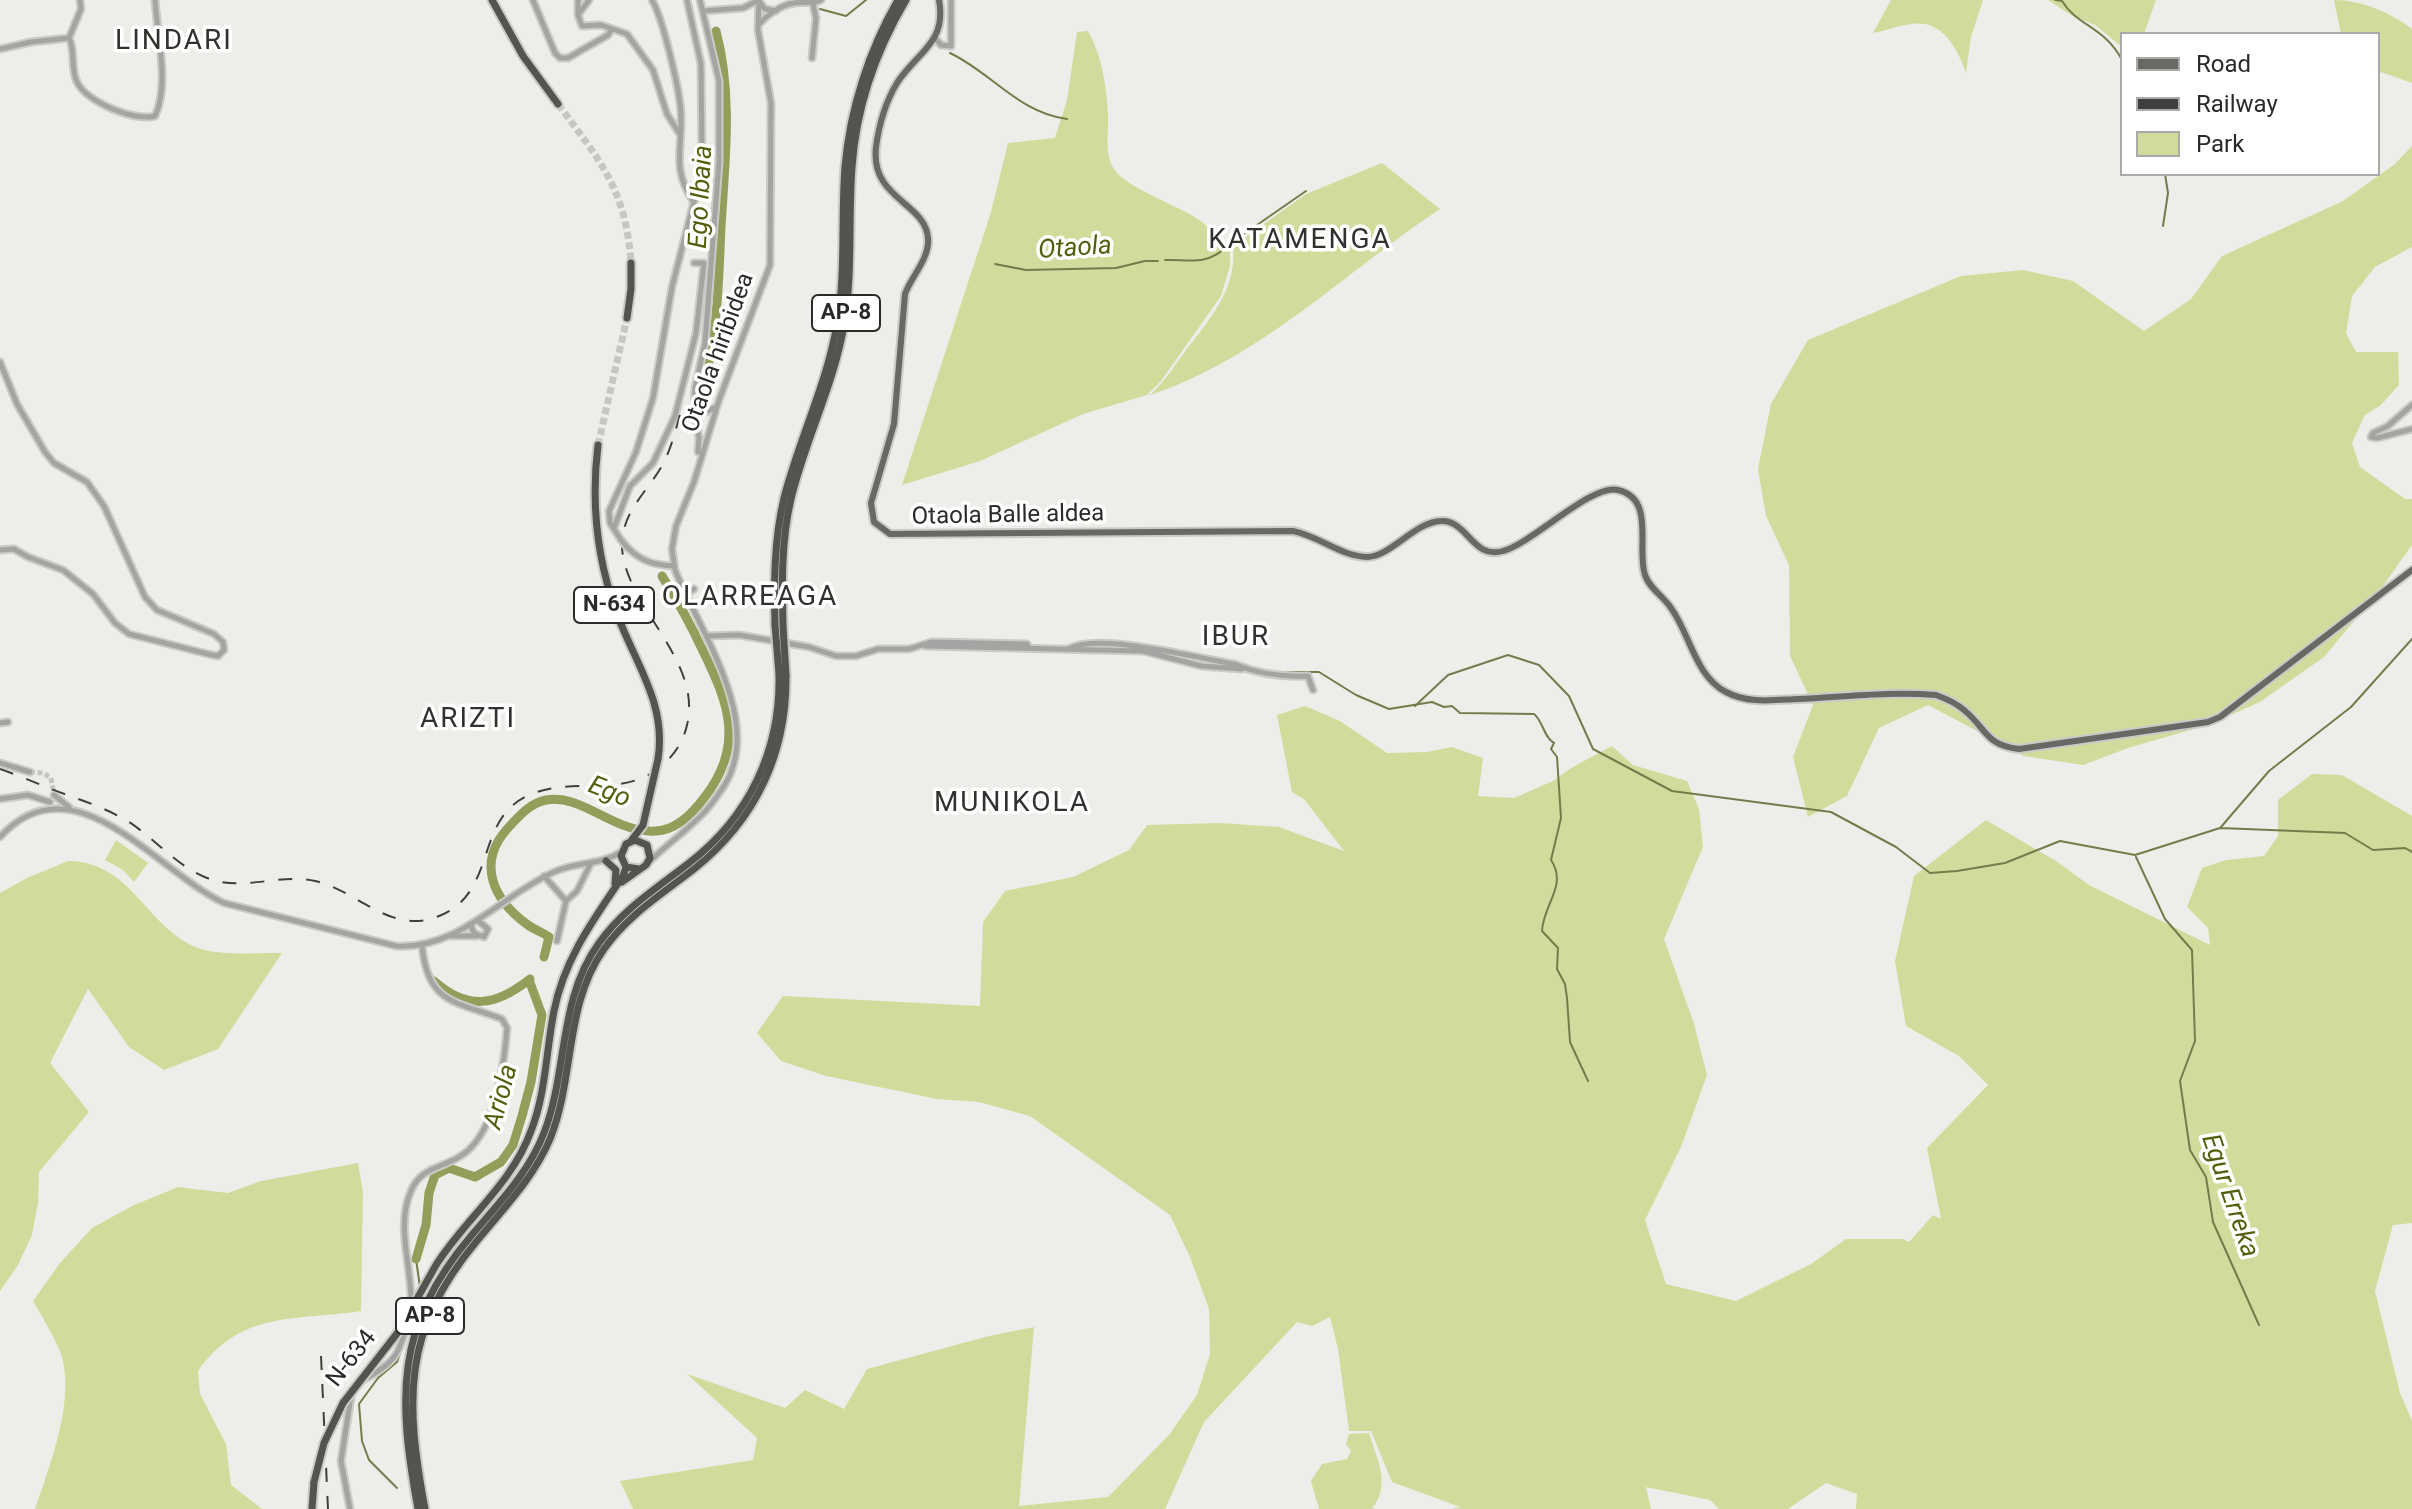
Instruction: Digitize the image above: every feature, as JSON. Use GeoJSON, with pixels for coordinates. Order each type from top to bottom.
{"type":"FeatureCollection","features":[{"type":"Feature","properties":{"kind":"highway"},"geometry":{"type":"LineString","coordinates":[[492,0],[523,56],[558,104]]}},
{"type":"Feature","properties":{"kind":"highway","name":"AP-8"},"geometry":{"type":"LineString","coordinates":[[418,1509],[405,1434],[405,1383],[413,1341],[427,1304],[443,1273],[512,1188],[535,1152],[552,1110],[572,1014],[591,954],[608,930],[636,903],[706,850],[743,807],[764,767],[772,742],[782,674],[775,562],[784,499],[827,370],[837,322],[842,279],[845,163],[852,124],[865,72],[898,0]]}},
{"type":"Feature","properties":{"kind":"highway","name":"AP-8"},"geometry":{"type":"LineString","coordinates":[[779,626],[791,498],[826,395],[845,321],[850,267],[852,164],[858,125],[871,74],[883,43],[906,0]]}},
{"type":"Feature","properties":{"kind":"highway"},"geometry":{"type":"LineString","coordinates":[[627,318],[631,263]]}},
{"type":"Feature","properties":{"kind":"highway","name":"N-634"},"geometry":{"type":"LineString","coordinates":[[598,445],[595,487],[601,555],[616,614],[657,710],[661,732],[642,830]]}},
{"type":"Feature","properties":{"kind":"highway"},"geometry":{"type":"LineString","coordinates":[[642,830],[649,862],[617,885],[625,865],[622,852],[642,830]]}},
{"type":"Feature","properties":{"kind":"highway"},"geometry":{"type":"LineString","coordinates":[[631,841],[640,841],[648,847]]}},
{"type":"Feature","properties":{"kind":"highway"},"geometry":{"type":"LineString","coordinates":[[605,860],[614,867],[617,875],[608,897]]}},
{"type":"Feature","properties":{"kind":"highway"},"geometry":{"type":"LineString","coordinates":[[625,865],[639,869]]}},
{"type":"Feature","properties":{"kind":"highway","name":"N-634"},"geometry":{"type":"LineString","coordinates":[[312,1509],[314,1482],[324,1443],[343,1403],[399,1331],[436,1265],[505,1179],[525,1145],[537,1113],[560,987],[577,945],[617,885]]}},
{"type":"Feature","properties":{"kind":"highway","name":"AP-8"},"geometry":{"type":"LineString","coordinates":[[425,1509],[412,1429],[413,1384],[421,1342],[434,1307],[451,1276],[518,1193],[542,1156],[559,1112],[572,1014]]}},
{"type":"Feature","properties":{"kind":"main road"},"geometry":{"type":"LineString","coordinates":[[935,38],[941,22],[939,0]]}},
{"type":"Feature","properties":{"kind":"main road","name":"Otaola Balle aldea"},"geometry":{"type":"LineString","coordinates":[[935,38],[891,95],[880,120],[875,151],[883,184],[919,218],[928,238],[925,256],[905,294],[894,424],[871,503],[874,522],[890,534],[1293,531],[1305,533],[1348,554],[1370,557],[1439,520],[1459,527],[1469,541],[1483,550],[1504,551],[1602,490],[1618,489],[1632,497],[1640,508],[1642,563],[1646,579],[1669,605],[1706,673],[1726,692],[1759,701],[1936,695],[1952,701],[1967,712],[1996,744],[2019,749],[2208,722],[2220,717],[2412,570]]}},
{"type":"Feature","properties":{"kind":"street"},"geometry":{"type":"LineString","coordinates":[[80,0],[81,9],[69,38],[73,45],[75,79],[81,89],[110,108],[140,118],[152,118],[158,112],[161,96],[155,0]]}},
{"type":"Feature","properties":{"kind":"street"},"geometry":{"type":"LineString","coordinates":[[533,0],[555,53],[560,58],[568,58],[608,35],[612,29]]}},
{"type":"Feature","properties":{"kind":"street"},"geometry":{"type":"LineString","coordinates":[[578,0],[580,23],[587,27],[601,25],[627,34],[653,70],[667,114],[680,135]]}},
{"type":"Feature","properties":{"kind":"street"},"geometry":{"type":"LineString","coordinates":[[578,15],[589,0]]}},
{"type":"Feature","properties":{"kind":"street"},"geometry":{"type":"LineString","coordinates":[[652,0],[661,19],[682,114],[679,176],[693,202]]}},
{"type":"Feature","properties":{"kind":"street"},"geometry":{"type":"LineString","coordinates":[[649,862],[708,807],[731,772],[735,758],[734,707],[674,568],[650,563],[637,556],[613,529],[612,518],[614,498],[636,452],[653,398],[672,287],[702,157],[701,64],[687,0]]}},
{"type":"Feature","properties":{"kind":"street"},"geometry":{"type":"LineString","coordinates":[[698,0],[709,42]]}},
{"type":"Feature","properties":{"kind":"street"},"geometry":{"type":"LineString","coordinates":[[691,488],[699,441],[695,388],[705,343],[718,198],[719,81],[698,0]]}},
{"type":"Feature","properties":{"kind":"street"},"geometry":{"type":"LineString","coordinates":[[703,11],[743,8],[759,0],[765,9],[777,11]]}},
{"type":"Feature","properties":{"kind":"street","name":"Otaola hiribidea"},"geometry":{"type":"LineString","coordinates":[[674,568],[672,549],[676,526],[770,265],[771,103],[758,26],[759,0]]}},
{"type":"Feature","properties":{"kind":"street"},"geometry":{"type":"LineString","coordinates":[[758,26],[770,14],[797,2],[813,4],[821,0]]}},
{"type":"Feature","properties":{"kind":"street","name":"Otaola Balle aldea"},"geometry":{"type":"LineString","coordinates":[[935,38],[941,45],[951,46],[951,0]]}},
{"type":"Feature","properties":{"kind":"street"},"geometry":{"type":"LineString","coordinates":[[812,58],[816,18],[813,4]]}},
{"type":"Feature","properties":{"kind":"street"},"geometry":{"type":"LineString","coordinates":[[743,8],[770,14]]}},
{"type":"Feature","properties":{"kind":"street"},"geometry":{"type":"LineString","coordinates":[[0,49],[69,38]]}},
{"type":"Feature","properties":{"kind":"street"},"geometry":{"type":"LineString","coordinates":[[672,121],[682,114]]}},
{"type":"Feature","properties":{"kind":"street"},"geometry":{"type":"LineString","coordinates":[[682,183],[688,188],[697,186]]}},
{"type":"Feature","properties":{"kind":"street"},"geometry":{"type":"LineString","coordinates":[[612,518],[630,486],[653,463],[680,401],[696,333],[704,263],[694,263]]}},
{"type":"Feature","properties":{"kind":"street"},"geometry":{"type":"LineString","coordinates":[[0,362],[17,404],[45,452],[54,463],[87,482],[104,506],[145,597],[157,610],[214,634],[223,642],[224,650],[218,656],[212,655],[129,634],[115,623],[93,594],[63,570],[14,549],[0,550]]}},
{"type":"Feature","properties":{"kind":"street"},"geometry":{"type":"LineString","coordinates":[[694,402],[704,413],[717,406]]}},
{"type":"Feature","properties":{"kind":"street"},"geometry":{"type":"LineString","coordinates":[[2412,405],[2371,437],[2386,437],[2412,429]]}},
{"type":"Feature","properties":{"kind":"street"},"geometry":{"type":"LineString","coordinates":[[685,595],[694,589]]}},
{"type":"Feature","properties":{"kind":"street"},"geometry":{"type":"LineString","coordinates":[[705,636],[739,635],[809,647],[836,656],[856,656],[878,649],[924,646],[932,642],[1143,651],[1201,666],[1286,677],[1308,676],[1313,690]]}},
{"type":"Feature","properties":{"kind":"street"},"geometry":{"type":"LineString","coordinates":[[0,723],[8,722]]}},
{"type":"Feature","properties":{"kind":"street"},"geometry":{"type":"LineString","coordinates":[[0,763],[30,772]]}},
{"type":"Feature","properties":{"kind":"street"},"geometry":{"type":"LineString","coordinates":[[0,799],[28,795],[50,802]]}},
{"type":"Feature","properties":{"kind":"street"},"geometry":{"type":"LineString","coordinates":[[43,810],[55,795]]}},
{"type":"Feature","properties":{"kind":"street"},"geometry":{"type":"LineString","coordinates":[[0,837],[16,822],[52,805],[55,795]]}},
{"type":"Feature","properties":{"kind":"street"},"geometry":{"type":"LineString","coordinates":[[55,795],[77,811]]}},
{"type":"Feature","properties":{"kind":"street"},"geometry":{"type":"LineString","coordinates":[[43,810],[67,808],[127,835],[202,891],[224,903],[396,946],[422,946],[450,935],[544,876],[563,868],[605,860],[622,852]]}},
{"type":"Feature","properties":{"kind":"street"},"geometry":{"type":"LineString","coordinates":[[648,847],[662,848]]}},
{"type":"Feature","properties":{"kind":"street"},"geometry":{"type":"LineString","coordinates":[[605,860],[625,865]]}},
{"type":"Feature","properties":{"kind":"street"},"geometry":{"type":"LineString","coordinates":[[557,941],[566,901],[577,891],[591,862]]}},
{"type":"Feature","properties":{"kind":"street"},"geometry":{"type":"LineString","coordinates":[[544,876],[566,901]]}},
{"type":"Feature","properties":{"kind":"street"},"geometry":{"type":"LineString","coordinates":[[450,935],[484,937],[492,910]]}},
{"type":"Feature","properties":{"kind":"street"},"geometry":{"type":"LineString","coordinates":[[474,922],[488,929]]}},
{"type":"Feature","properties":{"kind":"street"},"geometry":{"type":"LineString","coordinates":[[474,922],[478,936]]}},
{"type":"Feature","properties":{"kind":"street"},"geometry":{"type":"LineString","coordinates":[[350,1509],[341,1461],[350,1399],[359,1382],[391,1364],[403,1340],[410,1309],[412,1291],[405,1214],[409,1196],[417,1179],[426,1171],[459,1158],[484,1129],[494,1108],[506,1044],[507,1028],[502,1019],[455,1003],[431,984],[422,946]]}},
{"type":"Feature","properties":{"kind":"green space"},"geometry":{"type":"Polygon","coordinates":[[[1891,0],[1983,0],[1971,37],[1966,73],[1952,43],[1933,27],[1913,24],[1873,33],[1891,0]]]}},
{"type":"Feature","properties":{"kind":"green space"},"geometry":{"type":"Polygon","coordinates":[[[2048,0],[2156,0],[2145,32],[2120,32],[2120,45],[2095,25],[2071,15],[2048,0]]]}},
{"type":"Feature","properties":{"kind":"green space"},"geometry":{"type":"Polygon","coordinates":[[[2334,0],[2375,8],[2412,29],[2412,83],[2380,72],[2380,32],[2341,32],[2334,0]]]}},
{"type":"Feature","properties":{"kind":"green space"},"geometry":{"type":"Polygon","coordinates":[[[1088,31],[1105,82],[1108,150],[1114,169],[1128,182],[1185,211],[1213,231],[1230,249],[1230,266],[1221,296],[1161,381],[1147,395],[1083,414],[980,461],[902,485],[991,212],[1008,143],[1055,138],[1067,100],[1077,32],[1088,31]]]}},
{"type":"Feature","properties":{"kind":"green space"},"geometry":{"type":"Polygon","coordinates":[[[2412,146],[2412,247],[2375,267],[2352,296],[2346,333],[2356,352],[2398,352],[2399,385],[2381,405],[2365,415],[2352,443],[2360,467],[2405,499],[2412,499],[2412,545],[2380,590],[2324,657],[2260,702],[2211,724],[2128,748],[2083,765],[2024,756],[1928,705],[1879,728],[1847,796],[1808,817],[1793,757],[1813,705],[1790,656],[1789,565],[1766,516],[1758,469],[1771,404],[1808,340],[1961,276],[2023,270],[2073,281],[2144,331],[2191,299],[2222,256],[2343,201],[2395,164],[2412,146]]]}},
{"type":"Feature","properties":{"kind":"green space"},"geometry":{"type":"Polygon","coordinates":[[[1382,163],[1440,209],[1265,337],[1228,360],[1150,395],[1168,375],[1223,297],[1232,273],[1233,246],[1306,194],[1382,163]]]}},
{"type":"Feature","properties":{"kind":"green space"},"geometry":{"type":"Polygon","coordinates":[[[1305,706],[1340,721],[1387,753],[1427,752],[1452,747],[1483,758],[1478,796],[1514,798],[1553,781],[1612,746],[1633,765],[1687,781],[1699,809],[1703,847],[1664,939],[1694,1024],[1707,1075],[1681,1147],[1645,1220],[1666,1284],[1736,1301],[1811,1264],[1846,1239],[1903,1239],[1909,1242],[1933,1215],[1941,1219],[1927,1148],[1988,1085],[1959,1056],[1906,1026],[1895,961],[1914,876],[1986,820],[2056,861],[2089,885],[2210,945],[2208,928],[2187,907],[2202,868],[2226,860],[2264,856],[2278,836],[2278,800],[2312,774],[2342,775],[2412,816],[2412,1223],[2393,1225],[2375,1291],[2400,1393],[2412,1421],[2412,1509],[1856,1509],[1857,1494],[1826,1483],[1788,1509],[1719,1509],[1710,1500],[1646,1487],[1651,1509],[1451,1509],[1460,1507],[1392,1482],[1371,1431],[1349,1431],[1338,1349],[1330,1317],[1312,1326],[1297,1322],[1204,1422],[1165,1509],[633,1509],[620,1481],[753,1460],[757,1438],[687,1374],[785,1408],[805,1390],[844,1409],[867,1369],[1034,1327],[1019,1506],[1108,1497],[1169,1435],[1197,1395],[1210,1354],[1209,1309],[1170,1215],[1030,1116],[979,1102],[937,1099],[826,1076],[781,1061],[757,1033],[783,996],[980,1006],[983,922],[1005,891],[1073,877],[1129,850],[1147,825],[1220,823],[1279,827],[1344,851],[1304,799],[1292,792],[1277,715],[1305,706]]]}},
{"type":"Feature","properties":{"kind":"green space"},"geometry":{"type":"Polygon","coordinates":[[[116,840],[148,863],[134,882],[123,870],[105,860],[116,840]]]}},
{"type":"Feature","properties":{"kind":"green space"},"geometry":{"type":"Polygon","coordinates":[[[68,861],[89,864],[121,881],[173,933],[189,944],[222,953],[282,953],[218,1049],[164,1070],[129,1047],[88,989],[50,1063],[89,1112],[39,1172],[38,1203],[32,1235],[18,1265],[0,1291],[0,893],[68,861]]]}},
{"type":"Feature","properties":{"kind":"green space"},"geometry":{"type":"Polygon","coordinates":[[[358,1163],[363,1192],[361,1311],[292,1318],[251,1328],[232,1337],[198,1371],[200,1394],[226,1444],[231,1485],[262,1509],[35,1509],[60,1430],[65,1388],[60,1351],[33,1301],[60,1263],[92,1228],[132,1206],[178,1187],[228,1193],[261,1181],[358,1163]]]}},
{"type":"Feature","properties":{"kind":"green space"},"geometry":{"type":"Polygon","coordinates":[[[1369,1433],[1382,1481],[1378,1499],[1372,1508],[1376,1509],[1319,1509],[1311,1481],[1322,1464],[1347,1459],[1351,1451],[1346,1444],[1349,1434],[1369,1433]]]}},
{"type":"Feature","properties":{"kind":"waterway"},"geometry":{"type":"LineString","coordinates":[[820,9],[846,16],[866,0]]}},
{"type":"Feature","properties":{"kind":"waterway"},"geometry":{"type":"LineString","coordinates":[[2055,0],[2062,1],[2075,16],[2100,33],[2120,57]]}},
{"type":"Feature","properties":{"kind":"waterway","name":"Ego Ibaia"},"geometry":{"type":"LineString","coordinates":[[708,366],[718,296],[726,128],[725,79],[716,31]]}},
{"type":"Feature","properties":{"kind":"waterway"},"geometry":{"type":"LineString","coordinates":[[950,53],[1034,109],[1067,119]]}},
{"type":"Feature","properties":{"kind":"waterway"},"geometry":{"type":"LineString","coordinates":[[2163,226],[2168,193],[2165,176]]}},
{"type":"Feature","properties":{"kind":"waterway","name":"Otaola"},"geometry":{"type":"LineString","coordinates":[[1231,243],[1306,191]]}},
{"type":"Feature","properties":{"kind":"waterway","name":"Otaola"},"geometry":{"type":"LineString","coordinates":[[1165,260],[1203,259],[1225,248]]}},
{"type":"Feature","properties":{"kind":"waterway","name":"Otaola"},"geometry":{"type":"LineString","coordinates":[[995,264],[1026,270],[1116,268],[1158,261]]}},
{"type":"Feature","properties":{"kind":"waterway","name":"Ego"},"geometry":{"type":"LineString","coordinates":[[544,957],[549,937],[516,915],[498,893],[493,880],[493,854],[498,841],[512,823],[535,804],[559,799],[627,826],[641,830],[663,830],[677,824],[695,809],[717,779],[725,761],[729,725],[720,689],[694,632],[662,576]]}},
{"type":"Feature","properties":{"kind":"waterway"},"geometry":{"type":"LineString","coordinates":[[2221,827],[2269,771],[2351,707],[2412,639]]}},
{"type":"Feature","properties":{"kind":"waterway"},"geometry":{"type":"LineString","coordinates":[[1415,706],[1448,675],[1508,655],[1539,665],[1569,696],[1593,749],[1672,791],[1831,812],[1896,847],[1930,873],[2005,863],[2060,841],[2135,855],[2220,828],[2345,833],[2373,850],[2405,848],[2412,852]]}},
{"type":"Feature","properties":{"kind":"waterway"},"geometry":{"type":"LineString","coordinates":[[1274,672],[1319,672],[1356,695],[1389,709],[1432,702],[1444,707],[1452,706],[1460,713],[1534,714],[1537,717],[1554,743],[1551,749],[1557,757],[1561,818],[1551,860],[1556,869],[1556,887],[1542,931],[1558,948],[1557,969],[1565,984],[1570,1042],[1588,1081]]}},
{"type":"Feature","properties":{"kind":"waterway","name":"Egur Erreka"},"geometry":{"type":"LineString","coordinates":[[2136,857],[2165,919],[2192,950],[2195,1041],[2180,1081],[2190,1150],[2206,1177],[2213,1222],[2259,1325]]}},
{"type":"Feature","properties":{"kind":"waterway","name":"Ego"},"geometry":{"type":"LineString","coordinates":[[434,981],[459,997],[482,1001],[505,995],[530,979]]}},
{"type":"Feature","properties":{"kind":"waterway","name":"Ariola"},"geometry":{"type":"LineString","coordinates":[[416,1259],[435,1175],[449,1168],[475,1177],[501,1162],[513,1145],[531,1082],[542,1015],[529,980]]}},
{"type":"Feature","properties":{"kind":"waterway"},"geometry":{"type":"LineString","coordinates":[[416,1259],[420,1287]]}},
{"type":"Feature","properties":{"kind":"waterway"},"geometry":{"type":"LineString","coordinates":[[397,1488],[369,1460],[362,1441],[359,1404],[378,1378],[397,1362],[416,1309]]}},
{"type":"Feature","properties":{"kind":"tunnel"},"geometry":{"type":"LineString","coordinates":[[558,104],[598,160],[617,195],[631,263]]}},
{"type":"Feature","properties":{"kind":"tunnel"},"geometry":{"type":"LineString","coordinates":[[598,445],[627,318]]}},
{"type":"Feature","properties":{"kind":"tunnel"},"geometry":{"type":"LineString","coordinates":[[30,772],[43,773],[51,778],[54,794]]}},
{"type":"Feature","properties":{"kind":"railway"},"geometry":{"type":"LineString","coordinates":[[0,769],[120,817],[176,860],[207,878],[234,883],[288,879],[315,881],[390,916],[422,921],[439,916],[458,905],[471,890],[493,835],[502,818],[515,804],[534,793],[551,789],[636,780],[666,762],[682,740],[689,701],[684,678],[636,591],[626,569],[622,547],[626,523],[664,462],[683,404]]}},
{"type":"Feature","properties":{"kind":"railway"},"geometry":{"type":"LineString","coordinates":[[321,1356],[328,1509]]}},
{"type":"Feature","properties":{"kind":"district","name":"LINDARI"},"geometry":{"type":"Point","coordinates":[174,42]}},
{"type":"Feature","properties":{"kind":"district","name":"KATAMENGA"},"geometry":{"type":"Point","coordinates":[1300,241]}},
{"type":"Feature","properties":{"kind":"district","name":"OLARREAGA"},"geometry":{"type":"Point","coordinates":[750,598]}},
{"type":"Feature","properties":{"kind":"district","name":"IBUR"},"geometry":{"type":"Point","coordinates":[1236,638]}},
{"type":"Feature","properties":{"kind":"district","name":"ARIZTI"},"geometry":{"type":"Point","coordinates":[468,720]}},
{"type":"Feature","properties":{"kind":"district","name":"MUNIKOLA"},"geometry":{"type":"Point","coordinates":[1012,804]}}]}
